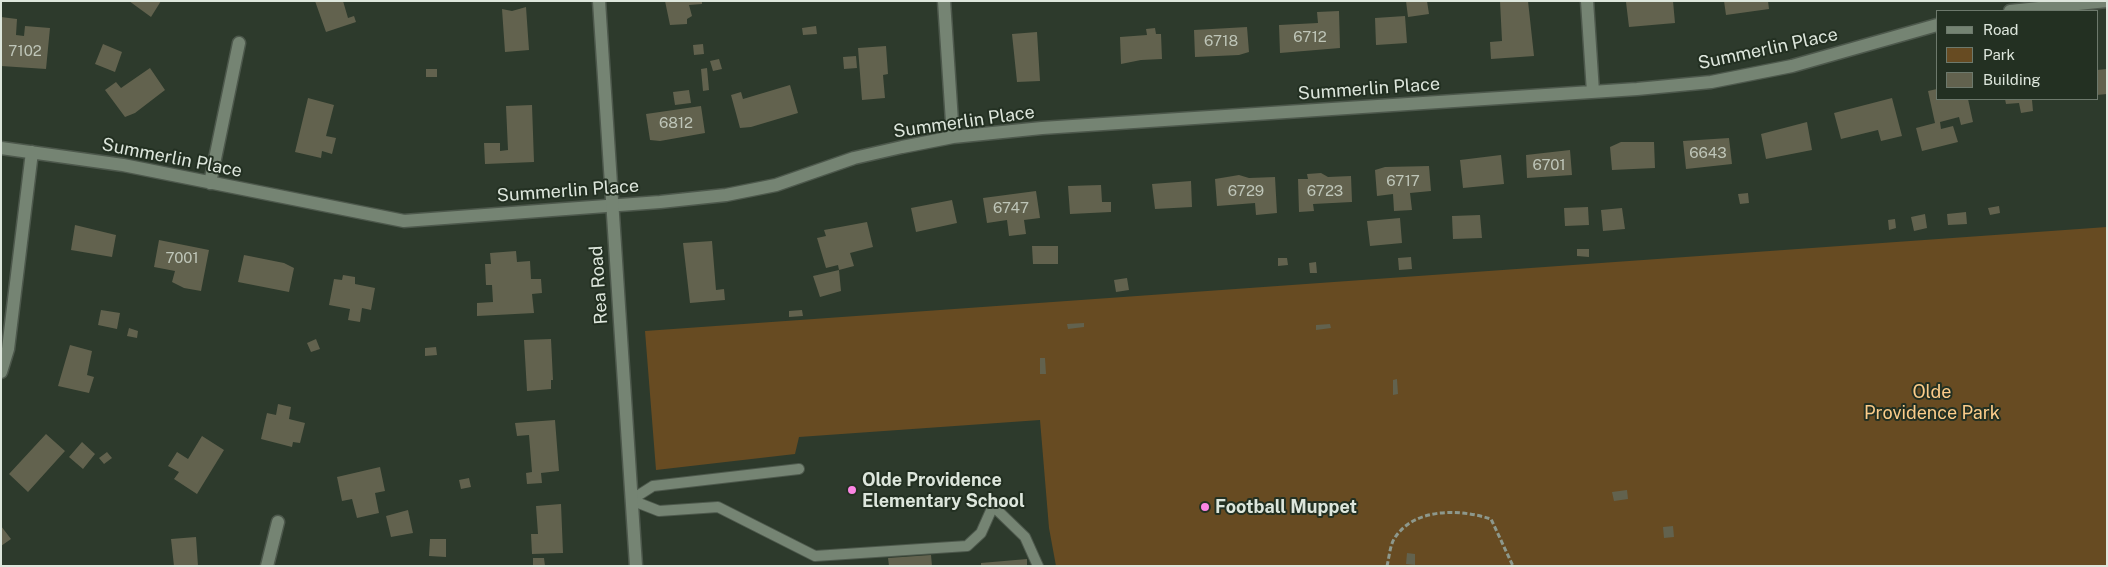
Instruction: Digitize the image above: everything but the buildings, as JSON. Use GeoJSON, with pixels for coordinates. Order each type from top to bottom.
{"type":"FeatureCollection","features":[{"type":"Feature","properties":{"kind":"street","name":"Rea Road"},"geometry":{"type":"LineString","coordinates":[[599,1],[636,566]]}},
{"type":"Feature","properties":{"kind":"street"},"geometry":{"type":"LineString","coordinates":[[944,1],[953,137]]}},
{"type":"Feature","properties":{"kind":"street"},"geometry":{"type":"LineString","coordinates":[[1587,1],[1593,92]]}},
{"type":"Feature","properties":{"kind":"street"},"geometry":{"type":"LineString","coordinates":[[2021,10],[2107,2]]}},
{"type":"Feature","properties":{"kind":"street","name":"Summerlin Place"},"geometry":{"type":"LineString","coordinates":[[1,148],[123,166],[404,221],[726,196],[776,185],[854,158],[953,137],[1042,128],[1593,92],[1720,80],[1792,66],[1936,25]]}},
{"type":"Feature","properties":{"kind":"street"},"geometry":{"type":"LineString","coordinates":[[210,183],[239,43]]}},
{"type":"Feature","properties":{"kind":"street"},"geometry":{"type":"LineString","coordinates":[[1,372],[8,350],[32,152]]}},
{"type":"Feature","properties":{"kind":"street"},"geometry":{"type":"LineString","coordinates":[[267,566],[278,522]]}},
{"type":"Feature","properties":{"kind":"lane"},"geometry":{"type":"LineString","coordinates":[[631,500],[653,486],[799,469]]}},
{"type":"Feature","properties":{"kind":"lane"},"geometry":{"type":"LineString","coordinates":[[631,500],[659,511],[718,507],[815,556],[967,546],[981,533],[993,506],[1025,537],[1038,566]]}},
{"type":"Feature","properties":{"kind":"path"},"geometry":{"type":"LineString","coordinates":[[1387,566],[1394,540],[1405,528],[1422,517],[1448,512],[1472,513],[1491,519],[1514,566]]}},
{"type":"Feature","properties":{"kind":"green space","name":"Olde Providence Park"},"geometry":{"type":"Polygon","coordinates":[[[2107,227],[2107,566],[1056,566],[1049,528],[1040,420],[799,437],[795,454],[656,470],[645,331],[2107,227]]]}},
{"type":"Feature","properties":{"kind":"place","name":"Olde Providence Elementary School"},"geometry":{"type":"Point","coordinates":[852,490]}},
{"type":"Feature","properties":{"kind":"place","name":"Football Muppet"},"geometry":{"type":"Point","coordinates":[1205,507]}}]}
